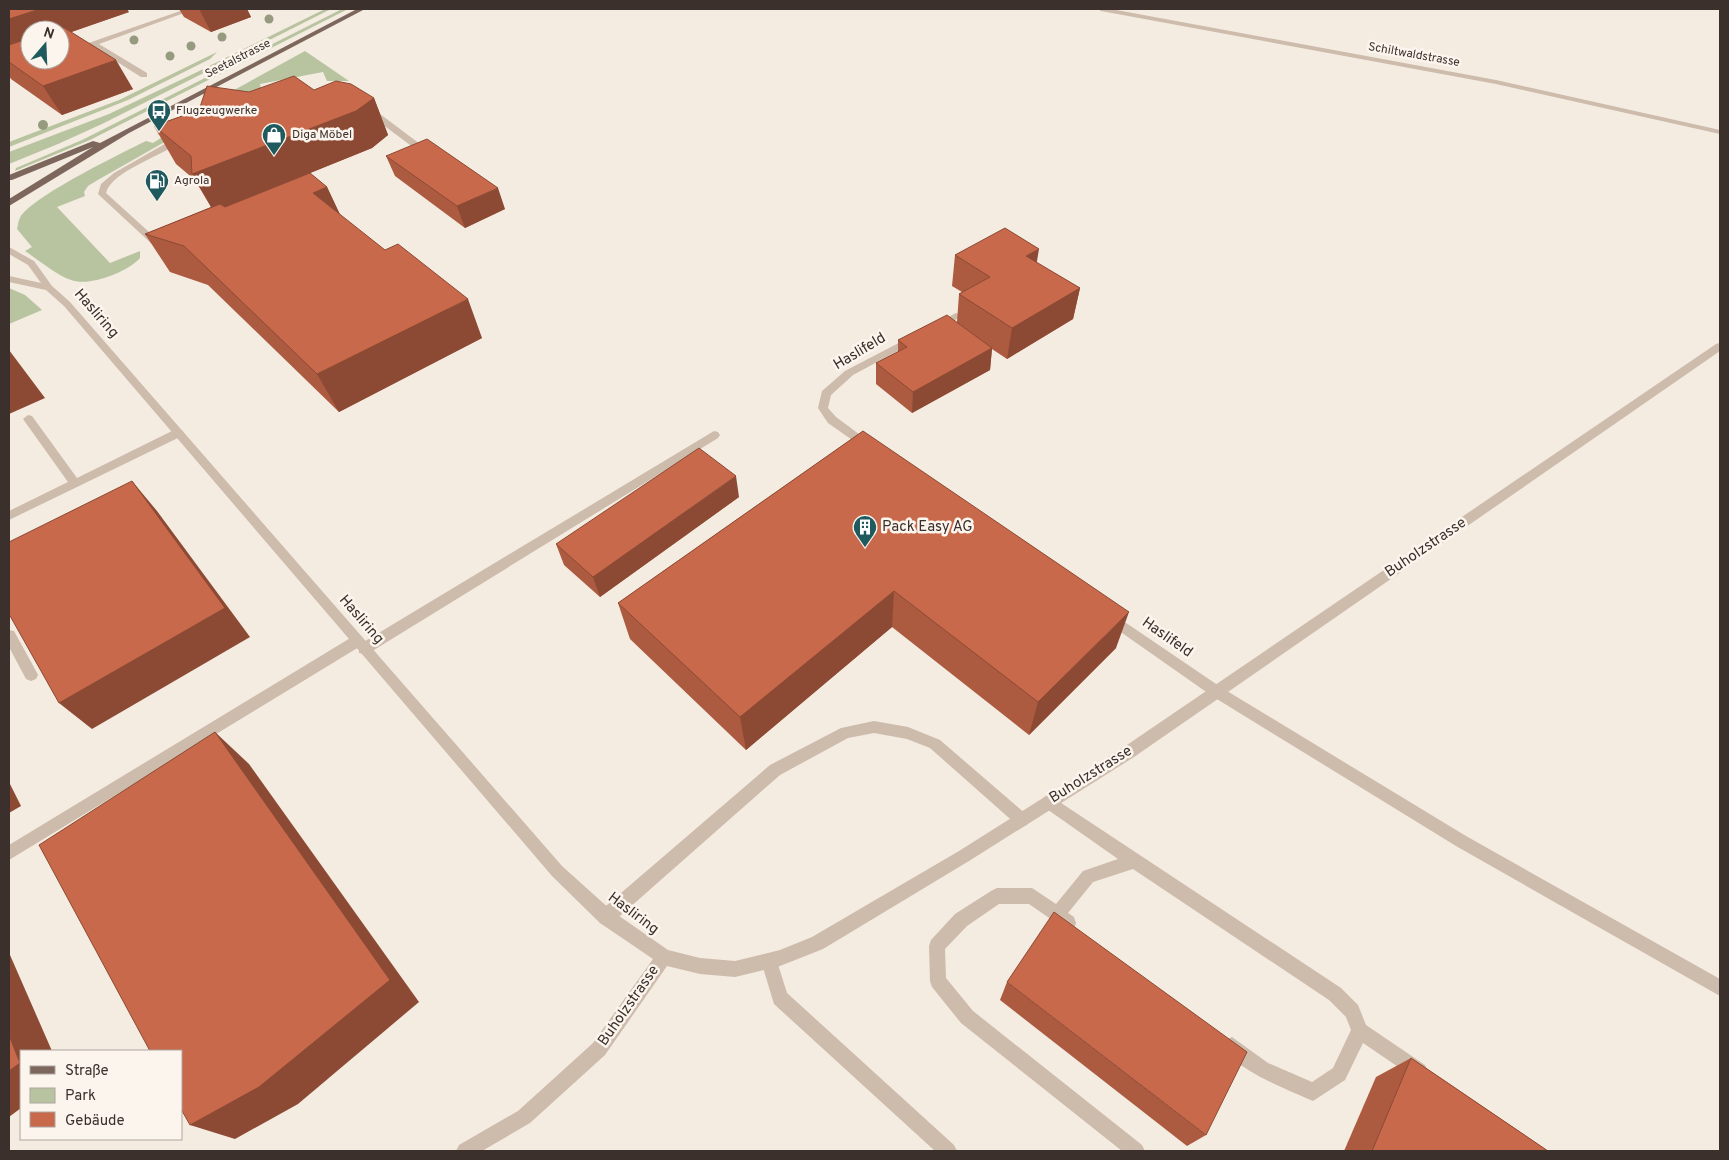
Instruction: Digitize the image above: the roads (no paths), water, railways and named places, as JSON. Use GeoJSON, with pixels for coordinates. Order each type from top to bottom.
{"type":"FeatureCollection","features":[{"type":"Feature","properties":{"kind":"main road","name":"Seetalstrasse"},"geometry":{"type":"LineString","coordinates":[[9,204],[60,170],[126,131],[362,9]]}},
{"type":"Feature","properties":{"kind":"main road","name":"Seetalstrasse"},"geometry":{"type":"LineString","coordinates":[[9,178],[126,131]]}},
{"type":"Feature","properties":{"kind":"street"},"geometry":{"type":"LineString","coordinates":[[162,9],[168,12],[182,12]]}},
{"type":"Feature","properties":{"kind":"street"},"geometry":{"type":"LineString","coordinates":[[70,52],[192,9]]}},
{"type":"Feature","properties":{"kind":"street","name":"Schiltwaldstrasse"},"geometry":{"type":"LineString","coordinates":[[1101,9],[1496,82],[1720,132]]}},
{"type":"Feature","properties":{"kind":"street"},"geometry":{"type":"LineString","coordinates":[[94,44],[144,74]]}},
{"type":"Feature","properties":{"kind":"street"},"geometry":{"type":"LineString","coordinates":[[363,106],[425,152]]}},
{"type":"Feature","properties":{"kind":"street"},"geometry":{"type":"LineString","coordinates":[[166,252],[102,194],[104,186],[117,175],[191,133]]}},
{"type":"Feature","properties":{"kind":"street","name":"Hasliring"},"geometry":{"type":"LineString","coordinates":[[9,250],[31,264],[49,288],[66,304],[557,871],[606,917],[664,957]]}},
{"type":"Feature","properties":{"kind":"street"},"geometry":{"type":"LineString","coordinates":[[9,279],[49,288]]}},
{"type":"Feature","properties":{"kind":"street","name":"Haslifeld"},"geometry":{"type":"LineString","coordinates":[[880,454],[832,420],[823,408],[826,394],[849,372],[956,316]]}},
{"type":"Feature","properties":{"kind":"street","name":"Buholzstrasse"},"geometry":{"type":"LineString","coordinates":[[465,1151],[524,1117],[599,1049],[664,957],[700,966],[735,969],[769,961],[817,943],[1022,820],[1129,752],[1720,346]]}},
{"type":"Feature","properties":{"kind":"street"},"geometry":{"type":"LineString","coordinates":[[28,419],[75,484]]}},
{"type":"Feature","properties":{"kind":"street"},"geometry":{"type":"LineString","coordinates":[[9,516],[178,433]]}},
{"type":"Feature","properties":{"kind":"street"},"geometry":{"type":"LineString","coordinates":[[9,853],[295,677],[361,645],[714,435]]}},
{"type":"Feature","properties":{"kind":"street","name":"Haslifeld"},"geometry":{"type":"LineString","coordinates":[[1096,607],[1217,692],[1461,841],[1720,988]]}},
{"type":"Feature","properties":{"kind":"street"},"geometry":{"type":"LineString","coordinates":[[9,635],[31,675]]}},
{"type":"Feature","properties":{"kind":"street"},"geometry":{"type":"LineString","coordinates":[[606,917],[775,770],[846,732],[874,727],[908,733],[935,744],[1022,820]]}},
{"type":"Feature","properties":{"kind":"street"},"geometry":{"type":"LineString","coordinates":[[1050,802],[1134,861],[1335,994],[1352,1011],[1360,1031],[1433,1080]]}},
{"type":"Feature","properties":{"kind":"street"},"geometry":{"type":"LineString","coordinates":[[1057,915],[1088,876],[1134,861]]}},
{"type":"Feature","properties":{"kind":"street"},"geometry":{"type":"LineString","coordinates":[[1081,933],[1032,896],[996,896],[961,920],[937,946],[938,981],[967,1016],[1136,1151]]}},
{"type":"Feature","properties":{"kind":"street"},"geometry":{"type":"LineString","coordinates":[[769,961],[780,998],[948,1151]]}},
{"type":"Feature","properties":{"kind":"street"},"geometry":{"type":"LineString","coordinates":[[1223,1039],[1262,1068],[1314,1092],[1339,1074],[1360,1031]]}},
{"type":"Feature","properties":{"kind":"place","name":"Flugzeugwerke"},"geometry":{"type":"Point","coordinates":[159,132]}},
{"type":"Feature","properties":{"kind":"place","name":"Diga Möbel"},"geometry":{"type":"Point","coordinates":[274,156]}},
{"type":"Feature","properties":{"kind":"place","name":"Agrola"},"geometry":{"type":"Point","coordinates":[157,202]}},
{"type":"Feature","properties":{"kind":"place","name":"Pack Easy AG"},"geometry":{"type":"Point","coordinates":[865,548]}}]}
